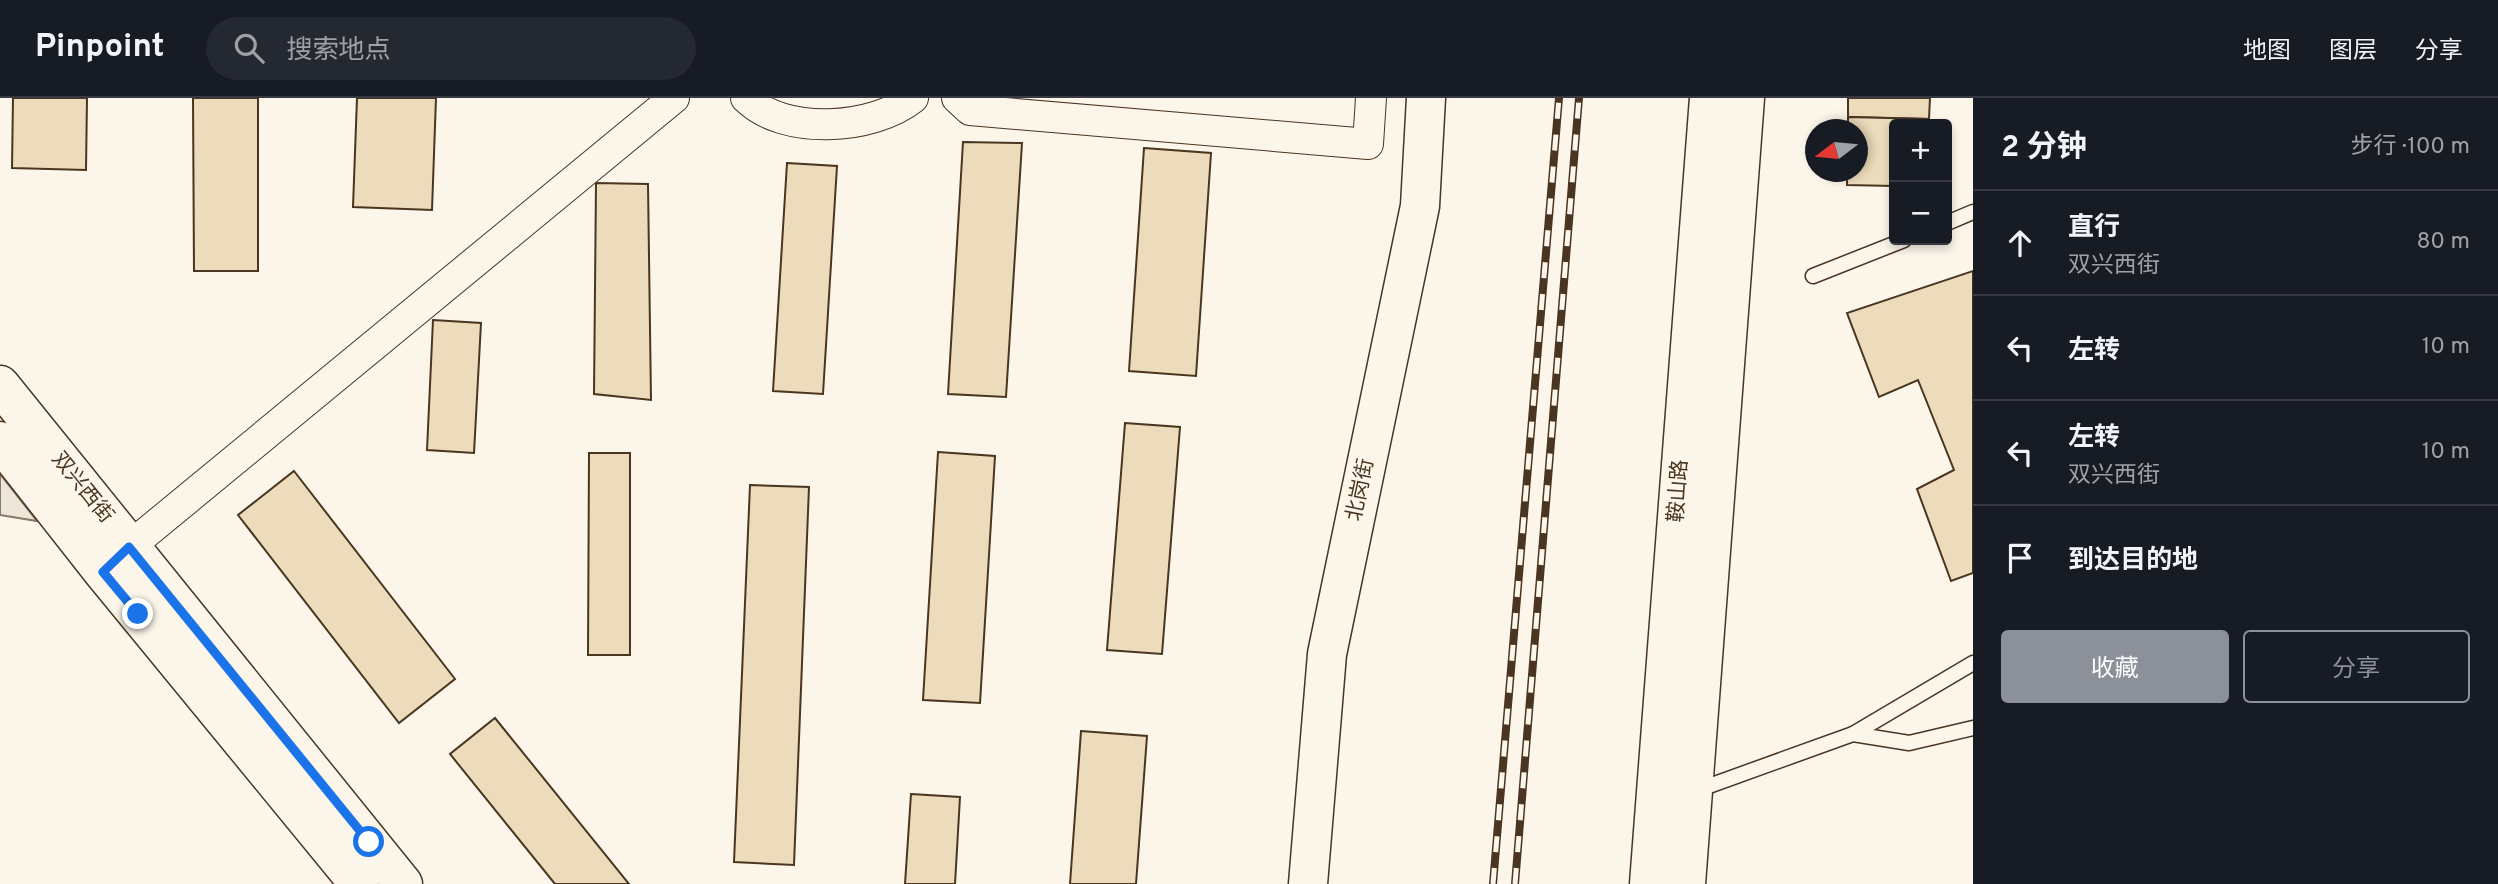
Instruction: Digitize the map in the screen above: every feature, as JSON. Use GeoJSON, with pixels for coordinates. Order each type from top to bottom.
{"type":"FeatureCollection","features":[{"type":"Feature","properties":{"kind":"main road","name":"北岗街"},"geometry":{"type":"LineString","coordinates":[[1308,884],[1327,653],[1420,206],[1426,98]]}},
{"type":"Feature","properties":{"kind":"main road","name":"鞍山路"},"geometry":{"type":"LineString","coordinates":[[1649,884],[1709,98]]}},
{"type":"Feature","properties":{"kind":"main road","name":"鞍山路"},"geometry":{"type":"LineString","coordinates":[[1686,884],[1745,98]]}},
{"type":"Feature","properties":{"kind":"main road","name":"双兴西街"},"geometry":{"type":"LineString","coordinates":[[0,385],[116,559],[359,884]]}},
{"type":"Feature","properties":{"kind":"main road","name":"双兴西街"},"geometry":{"type":"LineString","coordinates":[[0,441],[116,559],[403,884]]}},
{"type":"Feature","properties":{"kind":"street"},"geometry":{"type":"LineString","coordinates":[[116,559],[674,98]]}},
{"type":"Feature","properties":{"kind":"street"},"geometry":{"type":"LineString","coordinates":[[746,98],[752,104],[797,124],[853,123],[902,107],[914,98]]}},
{"type":"Feature","properties":{"kind":"street"},"geometry":{"type":"LineString","coordinates":[[957,98],[970,110],[1368,144],[1371,98]]}},
{"type":"Feature","properties":{"kind":"lane"},"geometry":{"type":"LineString","coordinates":[[1952,221],[1973,212]]}},
{"type":"Feature","properties":{"kind":"lane"},"geometry":{"type":"LineString","coordinates":[[1812,276],[1891,245]]}},
{"type":"Feature","properties":{"kind":"lane"},"geometry":{"type":"LineString","coordinates":[[1693,791],[1853,734],[1973,663]]}},
{"type":"Feature","properties":{"kind":"lane"},"geometry":{"type":"LineString","coordinates":[[1853,734],[1909,743],[1973,727]]}},
{"type":"Feature","properties":{"kind":"shaded area"},"geometry":{"type":"Polygon","coordinates":[[[0,474],[37,521],[0,515],[0,474]]]}},
{"type":"Feature","properties":{"kind":"building"},"geometry":{"type":"Polygon","coordinates":[[[13,98],[87,98],[86,170],[12,168],[13,98]]]}},
{"type":"Feature","properties":{"kind":"building"},"geometry":{"type":"Polygon","coordinates":[[[193,98],[258,98],[258,271],[194,271],[193,98]]]}},
{"type":"Feature","properties":{"kind":"building"},"geometry":{"type":"Polygon","coordinates":[[[357,98],[436,98],[432,210],[353,207],[357,98]]]}},
{"type":"Feature","properties":{"kind":"building"},"geometry":{"type":"Polygon","coordinates":[[[1848,98],[1930,98],[1929,119],[1848,117],[1848,98]]]}},
{"type":"Feature","properties":{"kind":"building"},"geometry":{"type":"Polygon","coordinates":[[[1848,117],[1929,119],[1889,119],[1889,186],[1847,185],[1847,182],[1868,182],[1868,119],[1848,117]]]}},
{"type":"Feature","properties":{"kind":"building"},"geometry":{"type":"Polygon","coordinates":[[[963,142],[1022,143],[1006,397],[948,394],[963,142]]]}},
{"type":"Feature","properties":{"kind":"building"},"geometry":{"type":"Polygon","coordinates":[[[1144,148],[1211,153],[1196,376],[1129,371],[1144,148]]]}},
{"type":"Feature","properties":{"kind":"building"},"geometry":{"type":"Polygon","coordinates":[[[787,163],[837,166],[823,394],[773,391],[787,163]]]}},
{"type":"Feature","properties":{"kind":"building"},"geometry":{"type":"Polygon","coordinates":[[[596,183],[648,184],[651,400],[594,394],[596,183]]]}},
{"type":"Feature","properties":{"kind":"building"},"geometry":{"type":"Polygon","coordinates":[[[1973,271],[1973,573],[1951,581],[1917,489],[1954,470],[1918,380],[1879,397],[1847,313],[1973,271]]]}},
{"type":"Feature","properties":{"kind":"building"},"geometry":{"type":"Polygon","coordinates":[[[433,320],[481,323],[474,453],[427,450],[433,320]]]}},
{"type":"Feature","properties":{"kind":"building"},"geometry":{"type":"Polygon","coordinates":[[[1125,423],[1180,427],[1162,654],[1107,650],[1125,423]]]}},
{"type":"Feature","properties":{"kind":"building"},"geometry":{"type":"Polygon","coordinates":[[[938,452],[995,456],[980,703],[923,700],[938,452]]]}},
{"type":"Feature","properties":{"kind":"building"},"geometry":{"type":"Polygon","coordinates":[[[589,453],[630,453],[630,655],[588,655],[589,453]]]}},
{"type":"Feature","properties":{"kind":"building"},"geometry":{"type":"Polygon","coordinates":[[[294,471],[455,679],[399,723],[238,515],[294,471]]]}},
{"type":"Feature","properties":{"kind":"building"},"geometry":{"type":"Polygon","coordinates":[[[750,485],[809,487],[794,865],[734,862],[750,485]]]}},
{"type":"Feature","properties":{"kind":"building"},"geometry":{"type":"Polygon","coordinates":[[[495,718],[629,884],[555,884],[450,754],[495,718]]]}},
{"type":"Feature","properties":{"kind":"building"},"geometry":{"type":"Polygon","coordinates":[[[1081,731],[1147,736],[1136,884],[1070,884],[1081,731]]]}},
{"type":"Feature","properties":{"kind":"building"},"geometry":{"type":"Polygon","coordinates":[[[911,794],[960,797],[955,884],[905,884],[911,794]]]}},
{"type":"Feature","properties":{"kind":"railway"},"geometry":{"type":"LineString","coordinates":[[1493,884],[1559,98]]}},
{"type":"Feature","properties":{"kind":"railway"},"geometry":{"type":"LineString","coordinates":[[1515,884],[1579,98]]}},
{"type":"Feature","properties":{"kind":"route"},"geometry":{"type":"LineString","coordinates":[[138,614],[103,572],[129,547],[369,842]]}}]}
